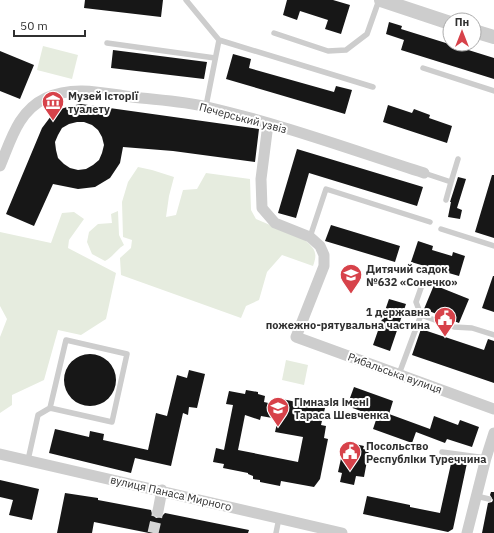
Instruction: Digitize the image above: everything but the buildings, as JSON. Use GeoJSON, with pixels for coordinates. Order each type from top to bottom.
{"type":"FeatureCollection","features":[{"type":"Feature","properties":{"kind":"street"},"geometry":{"type":"LineString","coordinates":[[380,0],[442,20]]}},
{"type":"Feature","properties":{"kind":"street"},"geometry":{"type":"LineString","coordinates":[[482,33],[494,37]]}},
{"type":"Feature","properties":{"kind":"street","name":"Печерський узвіз"},"geometry":{"type":"LineString","coordinates":[[0,166],[20,119],[31,107],[46,98],[68,91],[90,91],[206,106],[424,173]]}},
{"type":"Feature","properties":{"kind":"street"},"geometry":{"type":"LineString","coordinates":[[268,124],[261,180],[262,208],[274,223],[310,237]]}},
{"type":"Feature","properties":{"kind":"street","name":"Рибальська вулиця"},"geometry":{"type":"LineString","coordinates":[[310,237],[320,246],[324,255],[324,266],[296,337],[494,409]]}},
{"type":"Feature","properties":{"kind":"street"},"geometry":{"type":"LineString","coordinates":[[467,533],[486,458],[494,433]]}},
{"type":"Feature","properties":{"kind":"street","name":"вулиця Панаса Мирного"},"geometry":{"type":"LineString","coordinates":[[0,454],[279,518],[321,531],[342,533]]}},
{"type":"Feature","properties":{"kind":"street"},"geometry":{"type":"LineString","coordinates":[[158,511],[162,490]]}},
{"type":"Feature","properties":{"kind":"lane"},"geometry":{"type":"LineString","coordinates":[[186,0],[219,40],[372,88]]}},
{"type":"Feature","properties":{"kind":"lane"},"geometry":{"type":"LineString","coordinates":[[274,33],[328,51],[346,50],[367,34],[380,0]]}},
{"type":"Feature","properties":{"kind":"lane"},"geometry":{"type":"LineString","coordinates":[[206,106],[219,40]]}},
{"type":"Feature","properties":{"kind":"lane"},"geometry":{"type":"LineString","coordinates":[[107,43],[215,58]]}},
{"type":"Feature","properties":{"kind":"lane"},"geometry":{"type":"LineString","coordinates":[[423,68],[494,91]]}},
{"type":"Feature","properties":{"kind":"lane"},"geometry":{"type":"LineString","coordinates":[[446,200],[458,159]]}},
{"type":"Feature","properties":{"kind":"lane"},"geometry":{"type":"LineString","coordinates":[[424,173],[451,182]]}},
{"type":"Feature","properties":{"kind":"lane"},"geometry":{"type":"LineString","coordinates":[[310,237],[326,189],[430,222]]}},
{"type":"Feature","properties":{"kind":"lane"},"geometry":{"type":"LineString","coordinates":[[440,229],[494,246]]}},
{"type":"Feature","properties":{"kind":"lane"},"geometry":{"type":"LineString","coordinates":[[399,374],[421,315],[416,302],[422,285]]}},
{"type":"Feature","properties":{"kind":"lane"},"geometry":{"type":"LineString","coordinates":[[421,315],[454,327],[472,328],[494,335]]}},
{"type":"Feature","properties":{"kind":"lane"},"geometry":{"type":"LineString","coordinates":[[28,460],[38,415],[50,408],[112,422],[128,354],[66,340],[50,408]]}},
{"type":"Feature","properties":{"kind":"lane"},"geometry":{"type":"LineString","coordinates":[[442,452],[486,458]]}},
{"type":"Feature","properties":{"kind":"lane"},"geometry":{"type":"LineString","coordinates":[[476,496],[489,499]]}},
{"type":"Feature","properties":{"kind":"lane"},"geometry":{"type":"LineString","coordinates":[[276,533],[279,518]]}},
{"type":"Feature","properties":{"kind":"shaded area"},"geometry":{"type":"Polygon","coordinates":[[[43,46],[78,55],[72,79],[37,70],[43,46]]]}},
{"type":"Feature","properties":{"kind":"shaded area"},"geometry":{"type":"Polygon","coordinates":[[[138,167],[174,177],[166,217],[176,215],[183,190],[197,189],[206,173],[250,179],[251,210],[256,219],[305,240],[315,252],[313,266],[282,255],[267,272],[259,300],[246,306],[241,318],[121,275],[120,258],[131,248],[132,240],[123,237],[122,202],[128,182],[138,167]]]}},
{"type":"Feature","properties":{"kind":"shaded area"},"geometry":{"type":"Polygon","coordinates":[[[118,211],[119,235],[124,245],[105,261],[92,254],[87,242],[89,232],[98,224],[112,223],[111,214],[118,211]]]}},
{"type":"Feature","properties":{"kind":"shaded area"},"geometry":{"type":"Polygon","coordinates":[[[74,212],[84,219],[69,240],[68,248],[116,273],[106,319],[81,335],[58,330],[44,380],[12,395],[12,405],[0,413],[0,337],[7,319],[0,306],[0,232],[51,243],[62,213],[74,212]]]}},
{"type":"Feature","properties":{"kind":"shaded area"},"geometry":{"type":"Polygon","coordinates":[[[286,360],[308,365],[304,385],[282,380],[286,360]]]}},
{"type":"Feature","properties":{"kind":"tunnel"},"geometry":{"type":"LineString","coordinates":[[153,533],[158,511]]}},
{"type":"Feature","properties":{"kind":"place","name":"Музей історії туалету"},"geometry":{"type":"Point","coordinates":[53,122]}},
{"type":"Feature","properties":{"kind":"place","name":"Дитячий садок №632 «Сонечко»"},"geometry":{"type":"Point","coordinates":[351,294]}},
{"type":"Feature","properties":{"kind":"place","name":"1 державна пожежно-рятувальна частина"},"geometry":{"type":"Point","coordinates":[445,338]}},
{"type":"Feature","properties":{"kind":"place","name":"Гімназія імені Тараса Шевченка"},"geometry":{"type":"Point","coordinates":[278,428]}},
{"type":"Feature","properties":{"kind":"place","name":"Посольство Республіки Туреччина"},"geometry":{"type":"Point","coordinates":[350,472]}}]}
